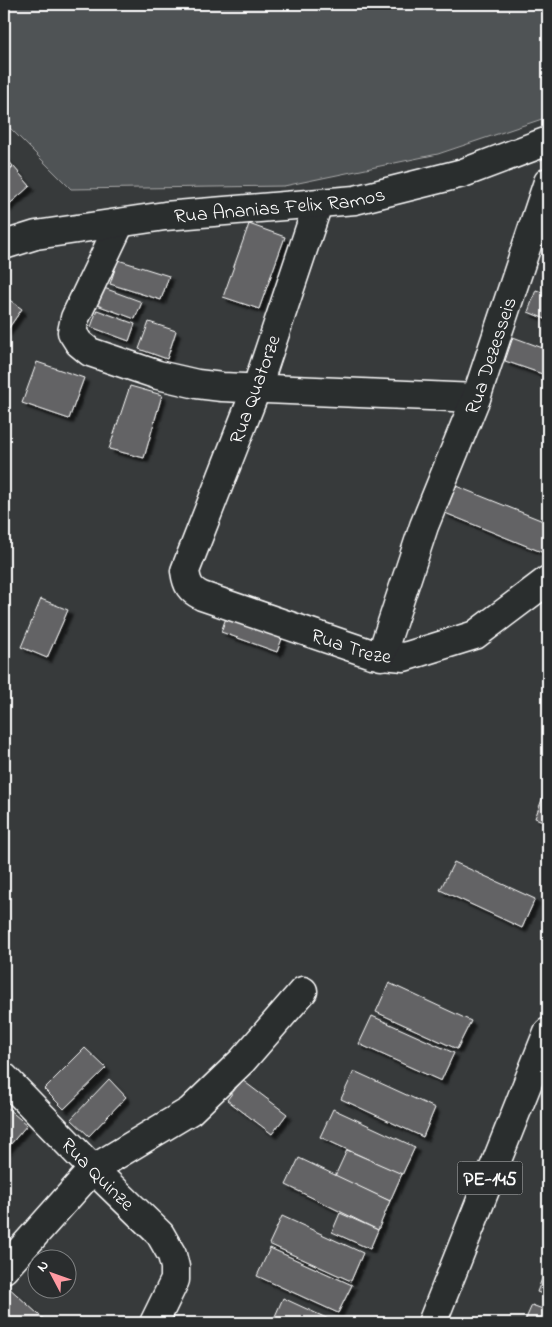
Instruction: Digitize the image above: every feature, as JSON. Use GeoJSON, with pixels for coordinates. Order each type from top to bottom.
{"type":"FeatureCollection","features":[{"type":"Feature","properties":{"kind":"street","name":"Rua Ananias Felix Ramos"},"geometry":{"type":"LineString","coordinates":[[4,245],[36,235],[165,216],[355,200],[464,173],[548,141]]}},
{"type":"Feature","properties":{"kind":"street","name":"Rua Dezesseis"},"geometry":{"type":"LineString","coordinates":[[381,656],[424,526],[476,398],[548,182]]}},
{"type":"Feature","properties":{"kind":"street","name":"Rua Quatorze"},"geometry":{"type":"LineString","coordinates":[[185,571],[257,387],[318,204]]}},
{"type":"Feature","properties":{"kind":"street"},"geometry":{"type":"LineString","coordinates":[[120,222],[75,318],[72,332],[79,343],[90,352],[158,375],[197,384],[222,387],[257,387],[476,398]]}},
{"type":"Feature","properties":{"kind":"street","name":"Rua Treze"},"geometry":{"type":"LineString","coordinates":[[185,571],[188,586],[192,591],[202,596],[372,654],[404,657],[475,635],[548,580]]}},
{"type":"Feature","properties":{"kind":"street"},"geometry":{"type":"LineString","coordinates":[[4,1269],[93,1169],[190,1112],[242,1061],[304,991]]}},
{"type":"Feature","properties":{"kind":"street","name":"PE-145"},"geometry":{"type":"LineString","coordinates":[[432,1323],[548,1032]]}},
{"type":"Feature","properties":{"kind":"street","name":"Rua Quinze"},"geometry":{"type":"LineString","coordinates":[[4,1077],[93,1169],[160,1234],[172,1255],[175,1267],[174,1280],[154,1323]]}},
{"type":"Feature","properties":{"kind":"shaded area"},"geometry":{"type":"Polygon","coordinates":[[[4,4],[548,4],[548,117],[438,154],[284,186],[71,189],[4,122],[4,4]]]}},
{"type":"Feature","properties":{"kind":"building"},"geometry":{"type":"Polygon","coordinates":[[[4,156],[13,166],[4,175],[4,156]]]}},
{"type":"Feature","properties":{"kind":"building"},"geometry":{"type":"Polygon","coordinates":[[[14,167],[30,186],[4,209],[4,175],[14,167]]]}},
{"type":"Feature","properties":{"kind":"building"},"geometry":{"type":"Polygon","coordinates":[[[249,224],[285,237],[259,309],[223,297],[249,224]]]}},
{"type":"Feature","properties":{"kind":"building"},"geometry":{"type":"Polygon","coordinates":[[[118,260],[169,276],[161,300],[110,284],[118,260]]]}},
{"type":"Feature","properties":{"kind":"building"},"geometry":{"type":"Polygon","coordinates":[[[104,288],[142,302],[135,319],[97,305],[104,288]]]}},
{"type":"Feature","properties":{"kind":"building"},"geometry":{"type":"Polygon","coordinates":[[[536,290],[548,294],[548,320],[528,312],[536,290]]]}},
{"type":"Feature","properties":{"kind":"building"},"geometry":{"type":"Polygon","coordinates":[[[4,296],[22,309],[6,332],[4,330],[4,296]]]}},
{"type":"Feature","properties":{"kind":"building"},"geometry":{"type":"Polygon","coordinates":[[[97,310],[135,324],[129,341],[91,327],[97,310]]]}},
{"type":"Feature","properties":{"kind":"building"},"geometry":{"type":"Polygon","coordinates":[[[149,322],[176,331],[167,359],[139,349],[149,322]]]}},
{"type":"Feature","properties":{"kind":"building"},"geometry":{"type":"Polygon","coordinates":[[[513,337],[548,350],[548,376],[505,361],[513,337]]]}},
{"type":"Feature","properties":{"kind":"building"},"geometry":{"type":"Polygon","coordinates":[[[37,362],[84,378],[69,419],[22,403],[37,362]]]}},
{"type":"Feature","properties":{"kind":"building"},"geometry":{"type":"Polygon","coordinates":[[[130,386],[162,395],[144,458],[109,449],[130,386]]]}},
{"type":"Feature","properties":{"kind":"building"},"geometry":{"type":"Polygon","coordinates":[[[456,486],[548,523],[548,543],[544,553],[445,513],[456,486]]]}},
{"type":"Feature","properties":{"kind":"building"},"geometry":{"type":"Polygon","coordinates":[[[41,599],[68,610],[47,658],[21,647],[41,599]]]}},
{"type":"Feature","properties":{"kind":"building"},"geometry":{"type":"Polygon","coordinates":[[[227,615],[283,636],[277,652],[221,632],[227,615]]]}},
{"type":"Feature","properties":{"kind":"building"},"geometry":{"type":"Polygon","coordinates":[[[546,789],[548,790],[548,823],[535,818],[546,789]]]}},
{"type":"Feature","properties":{"kind":"building"},"geometry":{"type":"Polygon","coordinates":[[[454,862],[535,899],[522,928],[440,890],[454,862]]]}},
{"type":"Feature","properties":{"kind":"building"},"geometry":{"type":"Polygon","coordinates":[[[389,983],[471,1021],[457,1049],[376,1012],[389,983]]]}},
{"type":"Feature","properties":{"kind":"building"},"geometry":{"type":"Polygon","coordinates":[[[372,1016],[454,1053],[441,1081],[359,1044],[372,1016]]]}},
{"type":"Feature","properties":{"kind":"building"},"geometry":{"type":"Polygon","coordinates":[[[85,1048],[106,1068],[64,1109],[44,1089],[85,1048]]]}},
{"type":"Feature","properties":{"kind":"building"},"geometry":{"type":"Polygon","coordinates":[[[354,1071],[435,1108],[423,1137],[341,1099],[354,1071]]]}},
{"type":"Feature","properties":{"kind":"building"},"geometry":{"type":"Polygon","coordinates":[[[109,1079],[126,1097],[89,1136],[71,1119],[109,1079]]]}},
{"type":"Feature","properties":{"kind":"building"},"geometry":{"type":"Polygon","coordinates":[[[242,1080],[287,1114],[272,1134],[227,1100],[242,1080]]]}},
{"type":"Feature","properties":{"kind":"building"},"geometry":{"type":"Polygon","coordinates":[[[7,1108],[27,1125],[4,1152],[4,1112],[7,1108]]]}},
{"type":"Feature","properties":{"kind":"building"},"geometry":{"type":"Polygon","coordinates":[[[333,1109],[415,1147],[402,1175],[320,1137],[333,1109]]]}},
{"type":"Feature","properties":{"kind":"building"},"geometry":{"type":"Polygon","coordinates":[[[347,1150],[402,1174],[390,1201],[335,1176],[347,1150]]]}},
{"type":"Feature","properties":{"kind":"building"},"geometry":{"type":"Polygon","coordinates":[[[299,1158],[390,1201],[378,1230],[286,1185],[299,1158]]]}},
{"type":"Feature","properties":{"kind":"building"},"geometry":{"type":"Polygon","coordinates":[[[340,1213],[378,1230],[370,1249],[332,1232],[340,1213]]]}},
{"type":"Feature","properties":{"kind":"building"},"geometry":{"type":"Polygon","coordinates":[[[282,1216],[363,1253],[351,1281],[269,1244],[282,1216]]]}},
{"type":"Feature","properties":{"kind":"building"},"geometry":{"type":"Polygon","coordinates":[[[270,1248],[352,1285],[338,1313],[257,1276],[270,1248]]]}},
{"type":"Feature","properties":{"kind":"building"},"geometry":{"type":"Polygon","coordinates":[[[543,1276],[548,1278],[548,1296],[537,1292],[543,1276]]]}},
{"type":"Feature","properties":{"kind":"building"},"geometry":{"type":"Polygon","coordinates":[[[6,1285],[48,1323],[4,1323],[4,1288],[6,1285]]]}},
{"type":"Feature","properties":{"kind":"building"},"geometry":{"type":"Polygon","coordinates":[[[283,1298],[335,1322],[272,1323],[283,1298]]]}},
{"type":"Feature","properties":{"kind":"building"},"geometry":{"type":"Polygon","coordinates":[[[532,1305],[548,1311],[548,1323],[524,1323],[532,1305]]]}}]}
